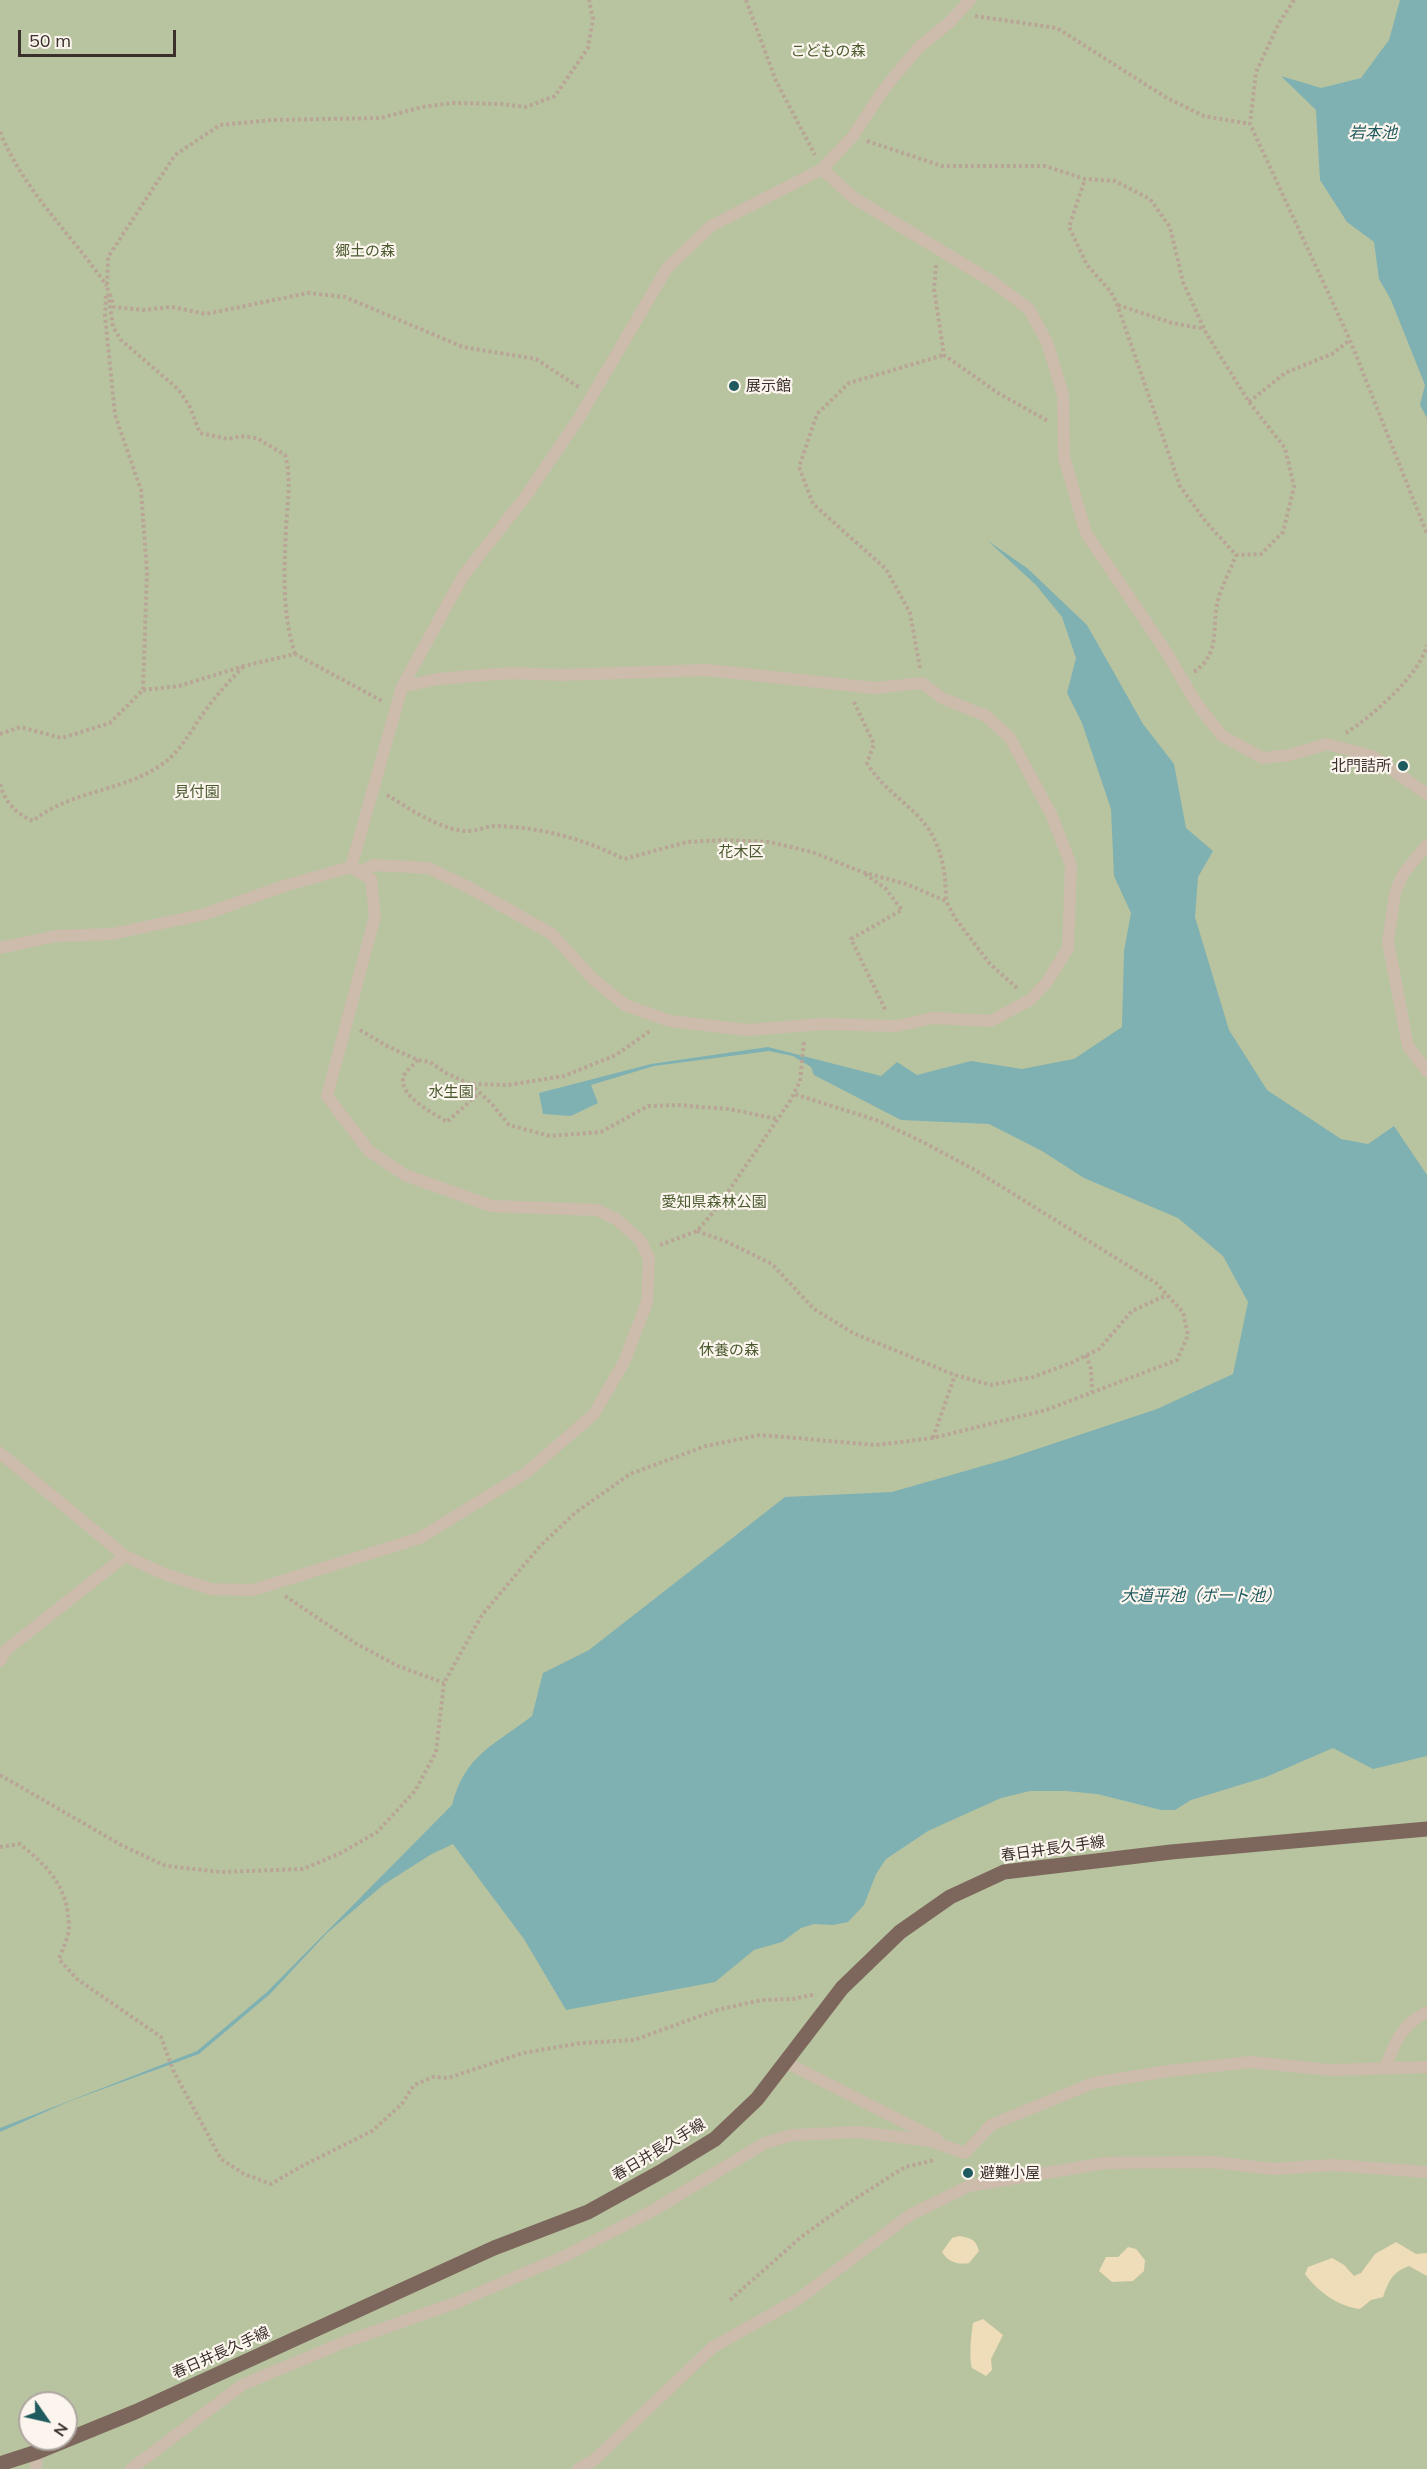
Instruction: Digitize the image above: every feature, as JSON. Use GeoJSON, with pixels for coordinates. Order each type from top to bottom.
{"type":"FeatureCollection","features":[{"type":"Feature","properties":{"kind":"main road","name":"春日井長久手線"},"geometry":{"type":"LineString","coordinates":[[0,2464],[37,2452],[135,2412],[494,2248],[588,2212],[715,2139],[757,2099],[787,2063],[842,1988],[900,1932],[950,1898],[1004,1872],[1171,1852],[1427,1829]]}},
{"type":"Feature","properties":{"kind":"lane"},"geometry":{"type":"LineString","coordinates":[[355,869],[374,787],[402,687],[463,576],[526,496],[593,396],[667,268],[711,226],[822,169],[853,136],[884,89],[919,47],[949,23],[970,0]]}},
{"type":"Feature","properties":{"kind":"lane"},"geometry":{"type":"LineString","coordinates":[[822,169],[854,198],[993,282],[1029,309],[1047,342],[1063,395],[1064,457],[1086,533],[1197,704],[1222,736],[1263,758],[1289,755],[1327,744],[1372,756],[1427,794]]}},
{"type":"Feature","properties":{"kind":"lane"},"geometry":{"type":"LineString","coordinates":[[0,948],[56,936],[112,934],[205,914],[284,886],[355,869],[374,866],[428,868],[468,887],[552,934],[592,978],[625,1005],[670,1021],[747,1030],[805,1025],[896,1026],[933,1018],[991,1021],[1030,1000],[1047,982],[1068,948],[1071,865],[1051,814],[1010,738],[986,716],[942,698],[922,683],[875,688],[706,670],[510,673],[437,679],[402,687]]}},
{"type":"Feature","properties":{"kind":"lane"},"geometry":{"type":"LineString","coordinates":[[1427,845],[1402,874],[1388,942],[1408,1046],[1427,1071]]}},
{"type":"Feature","properties":{"kind":"lane"},"geometry":{"type":"LineString","coordinates":[[0,1453],[126,1556],[167,1575],[211,1589],[253,1590],[420,1538],[527,1472],[594,1414],[624,1362],[647,1302],[649,1258],[640,1240],[616,1219],[597,1210],[491,1206],[405,1175],[369,1151],[327,1096],[350,1015],[360,962],[375,916],[371,879],[355,869]]}},
{"type":"Feature","properties":{"kind":"lane"},"geometry":{"type":"LineString","coordinates":[[0,1661],[6,1650],[126,1556]]}},
{"type":"Feature","properties":{"kind":"lane"},"geometry":{"type":"LineString","coordinates":[[1385,2068],[1394,2046],[1409,2022],[1427,2012]]}},
{"type":"Feature","properties":{"kind":"lane"},"geometry":{"type":"LineString","coordinates":[[965,2153],[990,2125],[1093,2083],[1251,2062],[1330,2070],[1427,2067]]}},
{"type":"Feature","properties":{"kind":"lane"},"geometry":{"type":"LineString","coordinates":[[787,2063],[965,2153]]}},
{"type":"Feature","properties":{"kind":"lane"},"geometry":{"type":"LineString","coordinates":[[131,2469],[242,2385],[342,2343],[458,2302],[567,2255],[652,2211],[765,2143],[792,2135],[858,2132],[931,2141],[965,2153]]}},
{"type":"Feature","properties":{"kind":"lane"},"geometry":{"type":"LineString","coordinates":[[578,2469],[594,2460],[713,2347],[797,2300],[910,2215],[969,2186],[1105,2163],[1213,2162],[1273,2169],[1332,2165],[1427,2172]]}},
{"type":"Feature","properties":{"kind":"lane"},"geometry":{"type":"LineString","coordinates":[[36,2469],[37,2452]]}},
{"type":"Feature","properties":{"kind":"path"},"geometry":{"type":"LineString","coordinates":[[143,690],[147,572],[141,490],[115,415],[105,316],[108,258],[175,155],[220,125],[272,120],[381,118],[422,107],[453,103],[502,104],[526,108],[555,96],[588,48],[593,19],[589,0]]}},
{"type":"Feature","properties":{"kind":"path"},"geometry":{"type":"LineString","coordinates":[[746,0],[776,81],[822,169]]}},
{"type":"Feature","properties":{"kind":"path"},"geometry":{"type":"LineString","coordinates":[[1294,0],[1279,23],[1256,72],[1250,124],[1350,340],[1427,534]]}},
{"type":"Feature","properties":{"kind":"path"},"geometry":{"type":"LineString","coordinates":[[949,23],[975,16],[1057,28],[1167,98],[1204,116],[1250,124]]}},
{"type":"Feature","properties":{"kind":"path"},"geometry":{"type":"LineString","coordinates":[[0,132],[19,171],[40,202],[107,285],[114,307],[142,310],[172,307],[206,314],[308,293],[345,297],[463,347],[536,359],[563,379],[593,396]]}},
{"type":"Feature","properties":{"kind":"path"},"geometry":{"type":"LineString","coordinates":[[853,136],[942,166],[1045,166],[1084,179],[1115,181],[1150,199],[1170,227],[1184,282],[1205,330],[1249,402],[1285,448],[1294,488],[1283,532],[1261,554],[1236,555]]}},
{"type":"Feature","properties":{"kind":"path"},"geometry":{"type":"LineString","coordinates":[[1084,179],[1069,227],[1087,265],[1111,292],[1117,304],[1180,486],[1206,522],[1236,555]]}},
{"type":"Feature","properties":{"kind":"path"},"geometry":{"type":"LineString","coordinates":[[938,250],[934,289],[944,355],[998,393],[1065,430]]}},
{"type":"Feature","properties":{"kind":"path"},"geometry":{"type":"LineString","coordinates":[[107,285],[112,327],[121,340],[178,389],[189,405],[200,434],[228,439],[241,436],[257,438],[285,455],[289,488],[283,590],[287,628],[295,654]]}},
{"type":"Feature","properties":{"kind":"path"},"geometry":{"type":"LineString","coordinates":[[1117,304],[1172,323],[1205,330]]}},
{"type":"Feature","properties":{"kind":"path"},"geometry":{"type":"LineString","coordinates":[[1249,402],[1285,373],[1332,354],[1350,340]]}},
{"type":"Feature","properties":{"kind":"path"},"geometry":{"type":"LineString","coordinates":[[922,683],[910,612],[886,569],[813,504],[799,467],[817,414],[849,383],[944,355]]}},
{"type":"Feature","properties":{"kind":"path"},"geometry":{"type":"LineString","coordinates":[[1182,680],[1207,663],[1213,644],[1218,603],[1236,555]]}},
{"type":"Feature","properties":{"kind":"path"},"geometry":{"type":"LineString","coordinates":[[1327,744],[1369,719],[1413,671],[1427,645]]}},
{"type":"Feature","properties":{"kind":"path"},"geometry":{"type":"LineString","coordinates":[[0,734],[20,727],[62,738],[110,723],[143,690],[179,686],[244,666],[295,654],[395,708]]}},
{"type":"Feature","properties":{"kind":"path"},"geometry":{"type":"LineString","coordinates":[[0,784],[4,796],[20,815],[33,821],[49,807],[119,784],[159,767],[181,748],[220,690],[244,666]]}},
{"type":"Feature","properties":{"kind":"path"},"geometry":{"type":"LineString","coordinates":[[847,685],[874,744],[867,763],[876,778],[918,816],[932,833],[942,858],[946,901],[955,918],[990,964],[1030,1000]]}},
{"type":"Feature","properties":{"kind":"path"},"geometry":{"type":"LineString","coordinates":[[374,787],[439,823],[468,832],[491,826],[552,832],[593,843],[624,859],[687,842],[724,840],[768,842],[812,852],[862,872],[906,884],[946,901]]}},
{"type":"Feature","properties":{"kind":"path"},"geometry":{"type":"LineString","coordinates":[[862,872],[885,888],[902,910],[851,939],[878,998],[896,1026]]}},
{"type":"Feature","properties":{"kind":"path"},"geometry":{"type":"LineString","coordinates":[[350,1015],[362,1032],[418,1060],[430,1062],[446,1073],[470,1084],[508,1085],[564,1076],[616,1055],[653,1029]]}},
{"type":"Feature","properties":{"kind":"path"},"geometry":{"type":"LineString","coordinates":[[644,1248],[666,1243],[697,1231],[717,1208],[794,1094],[800,1081],[805,1025]]}},
{"type":"Feature","properties":{"kind":"path"},"geometry":{"type":"LineString","coordinates":[[418,1060],[402,1080],[409,1096],[447,1122],[478,1094]]}},
{"type":"Feature","properties":{"kind":"path"},"geometry":{"type":"LineString","coordinates":[[470,1084],[478,1094],[491,1103],[509,1125],[550,1136],[601,1132],[648,1106],[677,1105],[729,1109],[777,1119]]}},
{"type":"Feature","properties":{"kind":"path"},"geometry":{"type":"LineString","coordinates":[[0,1775],[121,1845],[166,1866],[221,1872],[303,1869],[341,1853],[377,1832],[415,1791],[436,1752],[444,1683],[482,1615],[541,1545],[574,1513],[630,1474],[706,1446],[760,1435],[876,1445],[933,1438],[1046,1410],[1177,1360],[1188,1335],[1184,1312],[1156,1283],[1120,1258],[929,1144],[876,1120],[794,1094]]}},
{"type":"Feature","properties":{"kind":"path"},"geometry":{"type":"LineString","coordinates":[[697,1231],[725,1241],[772,1264],[814,1309],[853,1333],[955,1375],[991,1385],[1033,1377],[1099,1349],[1132,1311],[1167,1295]]}},
{"type":"Feature","properties":{"kind":"path"},"geometry":{"type":"LineString","coordinates":[[1086,1355],[1091,1369],[1092,1392]]}},
{"type":"Feature","properties":{"kind":"path"},"geometry":{"type":"LineString","coordinates":[[933,1438],[955,1375]]}},
{"type":"Feature","properties":{"kind":"path"},"geometry":{"type":"LineString","coordinates":[[264,1587],[317,1616],[355,1643],[398,1665],[444,1683]]}},
{"type":"Feature","properties":{"kind":"path"},"geometry":{"type":"LineString","coordinates":[[0,1847],[20,1844],[52,1870],[63,1893],[69,1929],[59,1959],[78,1979],[161,2037],[173,2070],[221,2159],[244,2174],[272,2184],[302,2166],[372,2131],[395,2111],[414,2085],[433,2077],[448,2078],[523,2053],[582,2043],[634,2040],[717,2010],[762,2000],[792,1999]]}},
{"type":"Feature","properties":{"kind":"path"},"geometry":{"type":"LineString","coordinates":[[730,2300],[801,2237],[905,2167],[965,2153]]}},
{"type":"Feature","properties":{"kind":"green space","name":"愛知県森林公園"},"geometry":{"type":"Polygon","coordinates":[[[0,0],[1427,0],[1427,2469],[0,2469],[0,0]]]}},
{"type":"Feature","properties":{"kind":"sand"},"geometry":{"type":"Polygon","coordinates":[[[959,2236],[972,2240],[978,2247],[979,2251],[969,2263],[954,2262],[942,2252],[952,2238],[959,2236]]]}},
{"type":"Feature","properties":{"kind":"sand"},"geometry":{"type":"Polygon","coordinates":[[[1396,2242],[1416,2254],[1427,2253],[1427,2276],[1409,2266],[1403,2268],[1392,2278],[1383,2297],[1371,2300],[1360,2309],[1344,2305],[1329,2297],[1305,2274],[1308,2267],[1332,2258],[1344,2265],[1354,2276],[1361,2273],[1375,2254],[1396,2242]]]}},
{"type":"Feature","properties":{"kind":"sand"},"geometry":{"type":"Polygon","coordinates":[[[1128,2247],[1136,2249],[1145,2260],[1144,2271],[1133,2281],[1112,2282],[1099,2271],[1106,2257],[1118,2257],[1128,2247]]]}},
{"type":"Feature","properties":{"kind":"sand"},"geometry":{"type":"Polygon","coordinates":[[[983,2319],[1003,2335],[991,2359],[992,2370],[986,2376],[972,2368],[971,2358],[973,2323],[983,2319]]]}},
{"type":"Feature","properties":{"kind":"water","name":"岩本池"},"geometry":{"type":"Polygon","coordinates":[[[1400,0],[1427,0],[1427,418],[1420,405],[1425,385],[1391,300],[1379,279],[1374,242],[1347,222],[1320,180],[1316,110],[1281,76],[1321,88],[1361,78],[1389,40],[1400,0]]]}},
{"type":"Feature","properties":{"kind":"water","name":"大道平池（ボート池）"},"geometry":{"type":"Polygon","coordinates":[[[988,541],[1027,568],[1087,625],[1143,724],[1174,764],[1186,828],[1213,851],[1198,877],[1195,917],[1229,1030],[1267,1090],[1341,1139],[1368,1144],[1394,1126],[1427,1175],[1427,1756],[1373,1769],[1333,1748],[1266,1777],[1191,1800],[1175,1810],[1161,1810],[1097,1794],[1066,1791],[1030,1791],[1001,1798],[928,1831],[886,1859],[876,1874],[864,1905],[848,1922],[833,1925],[814,1924],[801,1928],[782,1942],[754,1950],[715,1982],[566,2010],[524,1939],[453,1844],[430,1855],[383,1885],[327,1933],[270,1994],[199,2054],[70,2101],[0,2132],[0,2128],[197,2051],[267,1992],[452,1805],[458,1788],[473,1762],[494,1743],[532,1716],[543,1673],[589,1650],[785,1497],[892,1492],[1007,1459],[1157,1409],[1233,1374],[1248,1302],[1223,1256],[1178,1218],[1084,1178],[1042,1151],[989,1124],[901,1120],[814,1075],[811,1067],[793,1056],[769,1051],[654,1066],[591,1085],[598,1103],[571,1116],[543,1114],[539,1093],[651,1064],[768,1047],[881,1076],[897,1062],[917,1075],[971,1061],[1022,1069],[1074,1059],[1122,1027],[1124,951],[1131,913],[1114,876],[1111,809],[1082,723],[1067,693],[1076,658],[1062,617],[1036,585],[988,541]]]}},
{"type":"Feature","properties":{"kind":"place","name":"展示館"},"geometry":{"type":"Point","coordinates":[734,386]}},
{"type":"Feature","properties":{"kind":"place","name":"北門詰所"},"geometry":{"type":"Point","coordinates":[1403,766]}},
{"type":"Feature","properties":{"kind":"place","name":"避難小屋"},"geometry":{"type":"Point","coordinates":[968,2173]}},
{"type":"Feature","properties":{"kind":"park label","name":"こどもの森"},"geometry":{"type":"Point","coordinates":[828,51]}},
{"type":"Feature","properties":{"kind":"park label","name":"郷土の森"},"geometry":{"type":"Point","coordinates":[365,251]}},
{"type":"Feature","properties":{"kind":"park label","name":"見付園"},"geometry":{"type":"Point","coordinates":[197,792]}},
{"type":"Feature","properties":{"kind":"park label","name":"花木区"},"geometry":{"type":"Point","coordinates":[741,852]}},
{"type":"Feature","properties":{"kind":"park label","name":"水生園"},"geometry":{"type":"Point","coordinates":[451,1092]}},
{"type":"Feature","properties":{"kind":"park label","name":"休養の森"},"geometry":{"type":"Point","coordinates":[729,1350]}}]}
